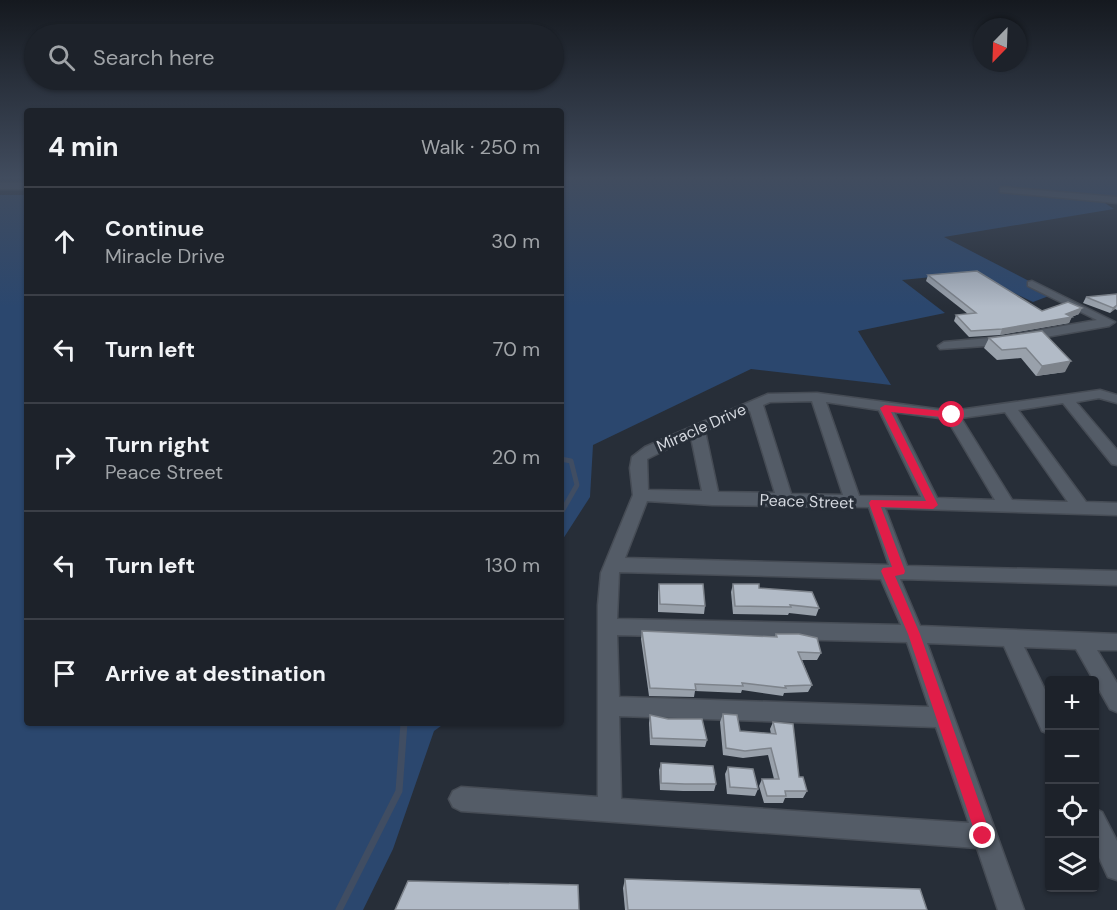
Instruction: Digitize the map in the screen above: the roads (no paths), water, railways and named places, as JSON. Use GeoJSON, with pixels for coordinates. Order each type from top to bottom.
{"type":"FeatureCollection","features":[{"type":"Feature","properties":{"kind":"street"},"geometry":{"type":"LineString","coordinates":[[1032,284],[1113,323]]}},
{"type":"Feature","properties":{"kind":"street"},"geometry":{"type":"LineString","coordinates":[[944,346],[1000,341],[1113,323]]}},
{"type":"Feature","properties":{"kind":"street","name":"Miracle Drive"},"geometry":{"type":"LineString","coordinates":[[610,809],[607,605],[610,573],[641,495],[638,468],[640,457],[650,450],[755,403],[787,396],[817,397],[885,408],[952,415],[1100,394],[1117,399]]}},
{"type":"Feature","properties":{"kind":"street"},"geometry":{"type":"LineString","coordinates":[[817,397],[855,503]]}},
{"type":"Feature","properties":{"kind":"street"},"geometry":{"type":"LineString","coordinates":[[1067,400],[1117,460]]}},
{"type":"Feature","properties":{"kind":"street"},"geometry":{"type":"LineString","coordinates":[[755,403],[785,501]]}},
{"type":"Feature","properties":{"kind":"street"},"geometry":{"type":"LineString","coordinates":[[885,408],[933,505]]}},
{"type":"Feature","properties":{"kind":"street"},"geometry":{"type":"LineString","coordinates":[[1009,408],[1082,509]]}},
{"type":"Feature","properties":{"kind":"street"},"geometry":{"type":"LineString","coordinates":[[952,415],[1008,507]]}},
{"type":"Feature","properties":{"kind":"street"},"geometry":{"type":"LineString","coordinates":[[697,429],[712,499]]}},
{"type":"Feature","properties":{"kind":"street","name":"Peace Street"},"geometry":{"type":"LineString","coordinates":[[641,495],[712,499],[1117,509]]}},
{"type":"Feature","properties":{"kind":"street"},"geometry":{"type":"LineString","coordinates":[[875,503],[893,571],[941,717],[1011,910]]}},
{"type":"Feature","properties":{"kind":"street"},"geometry":{"type":"LineString","coordinates":[[614,565],[1117,578]]}},
{"type":"Feature","properties":{"kind":"street"},"geometry":{"type":"LineString","coordinates":[[608,627],[914,634],[1117,642]]}},
{"type":"Feature","properties":{"kind":"street"},"geometry":{"type":"LineString","coordinates":[[1010,638],[1045,713]]}},
{"type":"Feature","properties":{"kind":"street"},"geometry":{"type":"LineString","coordinates":[[1082,641],[1117,702]]}},
{"type":"Feature","properties":{"kind":"street"},"geometry":{"type":"LineString","coordinates":[[607,705],[941,717]]}},
{"type":"Feature","properties":{"kind":"street"},"geometry":{"type":"LineString","coordinates":[[461,799],[983,836]]}},
{"type":"Feature","properties":{"kind":"street"},"geometry":{"type":"LineString","coordinates":[[1099,829],[1117,868]]}},
{"type":"Feature","properties":{"kind":"waterway"},"geometry":{"type":"LineString","coordinates":[[564,460],[571,461],[577,485],[564,508]]}},
{"type":"Feature","properties":{"kind":"waterway"},"geometry":{"type":"LineString","coordinates":[[339,910],[399,791],[404,726]]}}]}
